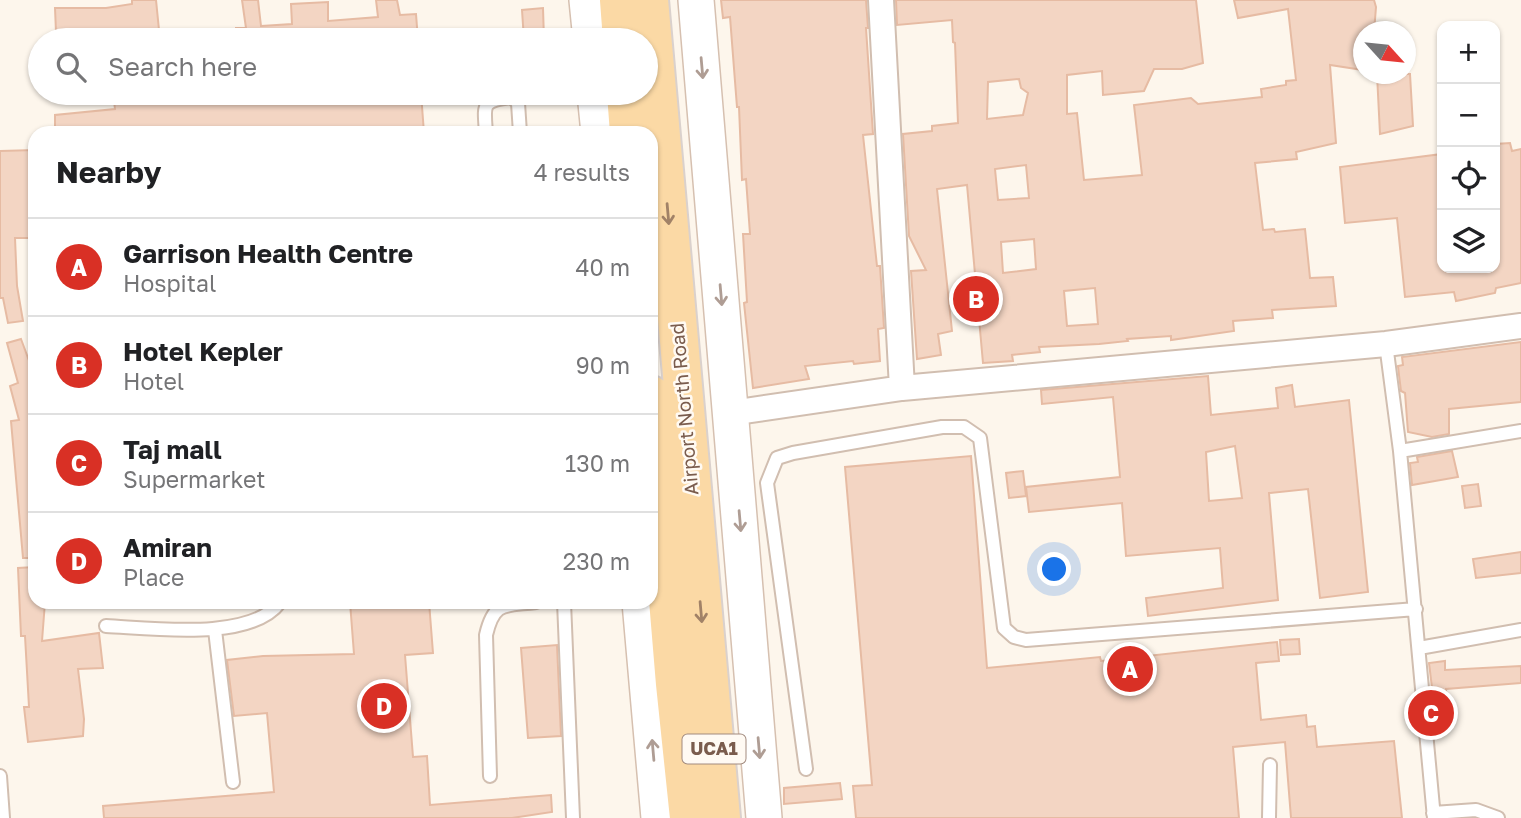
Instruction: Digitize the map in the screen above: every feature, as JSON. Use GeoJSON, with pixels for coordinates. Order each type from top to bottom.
{"type":"FeatureCollection","features":[{"type":"Feature","properties":{"kind":"main road"},"geometry":{"type":"LineString","coordinates":[[587,0],[590,28]]}},
{"type":"Feature","properties":{"kind":"main road"},"geometry":{"type":"LineString","coordinates":[[618,0],[621,28]]}},
{"type":"Feature","properties":{"kind":"main road","name":"Airport North Road"},"geometry":{"type":"LineString","coordinates":[[648,28],[649,0]]}},
{"type":"Feature","properties":{"kind":"main road"},"geometry":{"type":"LineString","coordinates":[[650,126],[677,65],[676,0]]}},
{"type":"Feature","properties":{"kind":"main road","name":"UCA1"},"geometry":{"type":"LineString","coordinates":[[696,0],[764,818]]}},
{"type":"Feature","properties":{"kind":"main road"},"geometry":{"type":"LineString","coordinates":[[596,105],[598,126]]}},
{"type":"Feature","properties":{"kind":"main road","name":"Airport North Road"},"geometry":{"type":"LineString","coordinates":[[631,105],[641,126]]}},
{"type":"Feature","properties":{"kind":"main road","name":"Airport North Road"},"geometry":{"type":"LineString","coordinates":[[645,126],[646,105]]}},
{"type":"Feature","properties":{"kind":"main road","name":"Airport North Road"},"geometry":{"type":"LineString","coordinates":[[658,290],[691,682],[690,818]]}},
{"type":"Feature","properties":{"kind":"main road","name":"Airport North Road"},"geometry":{"type":"LineString","coordinates":[[658,444],[691,682],[721,818]]}},
{"type":"Feature","properties":{"kind":"main road","name":"UCA1"},"geometry":{"type":"LineString","coordinates":[[641,609],[659,818]]}},
{"type":"Feature","properties":{"kind":"street"},"geometry":{"type":"LineString","coordinates":[[881,0],[901,388]]}},
{"type":"Feature","properties":{"kind":"street"},"geometry":{"type":"LineString","coordinates":[[731,413],[901,388],[1387,344],[1521,326]]}},
{"type":"Feature","properties":{"kind":"lane"},"geometry":{"type":"LineString","coordinates":[[485,126],[486,105]]}},
{"type":"Feature","properties":{"kind":"lane"},"geometry":{"type":"LineString","coordinates":[[519,105],[520,126]]}},
{"type":"Feature","properties":{"kind":"lane"},"geometry":{"type":"LineString","coordinates":[[1387,344],[1416,610],[1434,815],[1476,810],[1498,818]]}},
{"type":"Feature","properties":{"kind":"lane"},"geometry":{"type":"LineString","coordinates":[[806,769],[768,483],[777,458],[793,453],[942,428],[964,428],[980,438],[1004,628],[1014,637],[1026,640],[1416,610]]}},
{"type":"Feature","properties":{"kind":"lane"},"geometry":{"type":"LineString","coordinates":[[1400,451],[1521,431]]}},
{"type":"Feature","properties":{"kind":"lane"},"geometry":{"type":"LineString","coordinates":[[106,626],[215,630],[250,623],[273,609]]}},
{"type":"Feature","properties":{"kind":"lane"},"geometry":{"type":"LineString","coordinates":[[490,776],[486,635],[490,618],[496,609]]}},
{"type":"Feature","properties":{"kind":"lane"},"geometry":{"type":"LineString","coordinates":[[564,609],[573,818]]}},
{"type":"Feature","properties":{"kind":"lane"},"geometry":{"type":"LineString","coordinates":[[215,630],[233,782]]}},
{"type":"Feature","properties":{"kind":"lane"},"geometry":{"type":"LineString","coordinates":[[1419,648],[1521,630]]}},
{"type":"Feature","properties":{"kind":"lane"},"geometry":{"type":"LineString","coordinates":[[1269,818],[1270,765]]}},
{"type":"Feature","properties":{"kind":"lane"},"geometry":{"type":"LineString","coordinates":[[0,776],[3,818]]}},
{"type":"Feature","properties":{"kind":"building"},"geometry":{"type":"Polygon","coordinates":[[[132,0],[156,0],[159,28],[56,28],[55,8],[106,8],[132,4],[132,0]]]}},
{"type":"Feature","properties":{"kind":"building"},"geometry":{"type":"Polygon","coordinates":[[[242,0],[258,0],[261,26],[292,24],[291,4],[328,2],[328,21],[378,17],[376,0],[397,0],[400,15],[416,14],[417,28],[246,28],[242,0]]]}},
{"type":"Feature","properties":{"kind":"building"},"geometry":{"type":"Polygon","coordinates":[[[721,0],[866,0],[873,134],[863,135],[877,266],[880,266],[884,328],[878,329],[880,361],[805,366],[809,379],[753,388],[744,303],[747,302],[743,234],[750,234],[746,179],[742,180],[739,107],[730,17],[723,18],[721,0]]]}},
{"type":"Feature","properties":{"kind":"building"},"geometry":{"type":"Polygon","coordinates":[[[896,0],[1196,0],[1203,63],[1182,69],[1154,69],[1144,91],[1103,95],[1102,71],[1067,75],[1067,114],[1077,113],[1084,180],[1142,175],[1134,105],[1191,98],[1198,104],[1262,97],[1261,89],[1286,85],[1286,81],[1296,80],[1288,9],[1238,18],[1234,0],[1374,0],[1375,21],[1353,21],[1353,68],[1330,65],[1336,143],[1296,152],[1297,159],[1255,163],[1263,230],[1274,229],[1275,232],[1305,229],[1310,278],[1333,277],[1336,306],[1272,310],[1273,318],[1233,321],[1234,331],[1171,340],[1171,336],[1039,347],[1040,352],[1012,355],[1013,361],[983,363],[967,185],[937,189],[952,331],[938,334],[941,355],[917,359],[911,271],[926,270],[909,236],[903,134],[932,131],[932,126],[958,123],[952,20],[897,25],[896,0]],[[1019,79],[988,82],[987,119],[1023,115],[1028,93],[1021,88],[1019,79]],[[1026,165],[995,169],[998,200],[1029,198],[1026,165]],[[1034,239],[1001,242],[1003,273],[1036,269],[1034,239]],[[1095,288],[1064,291],[1067,326],[1098,324],[1095,288]]]}},
{"type":"Feature","properties":{"kind":"building"},"geometry":{"type":"Polygon","coordinates":[[[543,8],[544,28],[523,28],[522,10],[543,8]]]}},
{"type":"Feature","properties":{"kind":"building"},"geometry":{"type":"Polygon","coordinates":[[[1378,84],[1411,84],[1413,126],[1380,134],[1378,84]]]}},
{"type":"Feature","properties":{"kind":"building"},"geometry":{"type":"Polygon","coordinates":[[[114,105],[422,105],[423,126],[55,126],[55,115],[115,109],[114,105]]]}},
{"type":"Feature","properties":{"kind":"building"},"geometry":{"type":"Polygon","coordinates":[[[1510,143],[1512,151],[1521,149],[1521,283],[1496,288],[1495,293],[1456,301],[1454,292],[1405,297],[1397,218],[1345,223],[1340,167],[1437,155],[1437,273],[1500,273],[1500,144],[1510,143]]]}},
{"type":"Feature","properties":{"kind":"building"},"geometry":{"type":"Polygon","coordinates":[[[28,150],[28,238],[15,238],[17,286],[23,321],[8,323],[3,298],[0,298],[0,151],[28,150]]]}},
{"type":"Feature","properties":{"kind":"building"},"geometry":{"type":"Polygon","coordinates":[[[21,339],[28,358],[28,558],[23,558],[11,421],[19,420],[10,386],[18,383],[7,343],[21,339]]]}},
{"type":"Feature","properties":{"kind":"building"},"geometry":{"type":"Polygon","coordinates":[[[1521,342],[1521,402],[1449,409],[1449,434],[1432,437],[1408,432],[1405,393],[1401,391],[1398,366],[1403,365],[1402,357],[1521,342]]]}},
{"type":"Feature","properties":{"kind":"building"},"geometry":{"type":"Polygon","coordinates":[[[1208,376],[1211,415],[1278,408],[1276,388],[1292,385],[1295,407],[1349,400],[1368,592],[1320,598],[1308,489],[1269,493],[1278,600],[1148,616],[1146,598],[1223,588],[1220,548],[1126,556],[1122,503],[1029,512],[1026,487],[1120,477],[1113,397],[1042,404],[1041,390],[1208,376]],[[1235,446],[1206,452],[1209,501],[1242,498],[1235,446]]]}},
{"type":"Feature","properties":{"kind":"building"},"geometry":{"type":"Polygon","coordinates":[[[1452,451],[1458,477],[1412,485],[1410,463],[1418,462],[1417,457],[1452,451]]]}},
{"type":"Feature","properties":{"kind":"building"},"geometry":{"type":"Polygon","coordinates":[[[971,456],[987,668],[1100,657],[1101,661],[1277,642],[1279,661],[1256,663],[1261,720],[1306,715],[1307,727],[1315,726],[1317,747],[1394,741],[1402,818],[1291,818],[1285,742],[1233,747],[1239,818],[856,818],[853,786],[872,785],[845,467],[971,456]]]}},
{"type":"Feature","properties":{"kind":"building"},"geometry":{"type":"Polygon","coordinates":[[[1023,471],[1026,496],[1009,498],[1006,473],[1023,471]]]}},
{"type":"Feature","properties":{"kind":"building"},"geometry":{"type":"Polygon","coordinates":[[[1478,484],[1481,506],[1465,508],[1462,486],[1478,484]]]}},
{"type":"Feature","properties":{"kind":"building"},"geometry":{"type":"Polygon","coordinates":[[[1521,552],[1521,573],[1476,578],[1473,559],[1521,552]]]}},
{"type":"Feature","properties":{"kind":"building"},"geometry":{"type":"Polygon","coordinates":[[[28,567],[28,609],[44,609],[42,641],[99,633],[103,668],[78,669],[84,719],[83,736],[28,742],[24,707],[29,707],[25,636],[21,636],[18,568],[28,567]]]}},
{"type":"Feature","properties":{"kind":"building"},"geometry":{"type":"Polygon","coordinates":[[[351,609],[430,609],[433,653],[405,655],[413,757],[427,756],[430,805],[551,795],[552,812],[512,818],[104,818],[103,806],[274,792],[267,713],[234,716],[227,660],[263,656],[354,654],[351,609]]]}},
{"type":"Feature","properties":{"kind":"building"},"geometry":{"type":"Polygon","coordinates":[[[1299,639],[1300,654],[1281,655],[1280,640],[1299,639]]]}},
{"type":"Feature","properties":{"kind":"building"},"geometry":{"type":"Polygon","coordinates":[[[557,645],[561,736],[528,738],[521,648],[557,645]]]}},
{"type":"Feature","properties":{"kind":"building"},"geometry":{"type":"Polygon","coordinates":[[[1445,661],[1445,670],[1521,666],[1521,683],[1446,689],[1447,712],[1435,712],[1429,663],[1445,661]]]}},
{"type":"Feature","properties":{"kind":"building"},"geometry":{"type":"Polygon","coordinates":[[[840,783],[842,799],[784,804],[784,788],[840,783]]]}},
{"type":"Feature","properties":{"kind":"place","name":"Hotel Kepler"},"geometry":{"type":"Point","coordinates":[976,299]}},
{"type":"Feature","properties":{"kind":"place","name":"Garrison Health Centre"},"geometry":{"type":"Point","coordinates":[1130,669]}},
{"type":"Feature","properties":{"kind":"place","name":"Amiran"},"geometry":{"type":"Point","coordinates":[384,706]}},
{"type":"Feature","properties":{"kind":"place","name":"Taj mall"},"geometry":{"type":"Point","coordinates":[1431,713]}}]}
